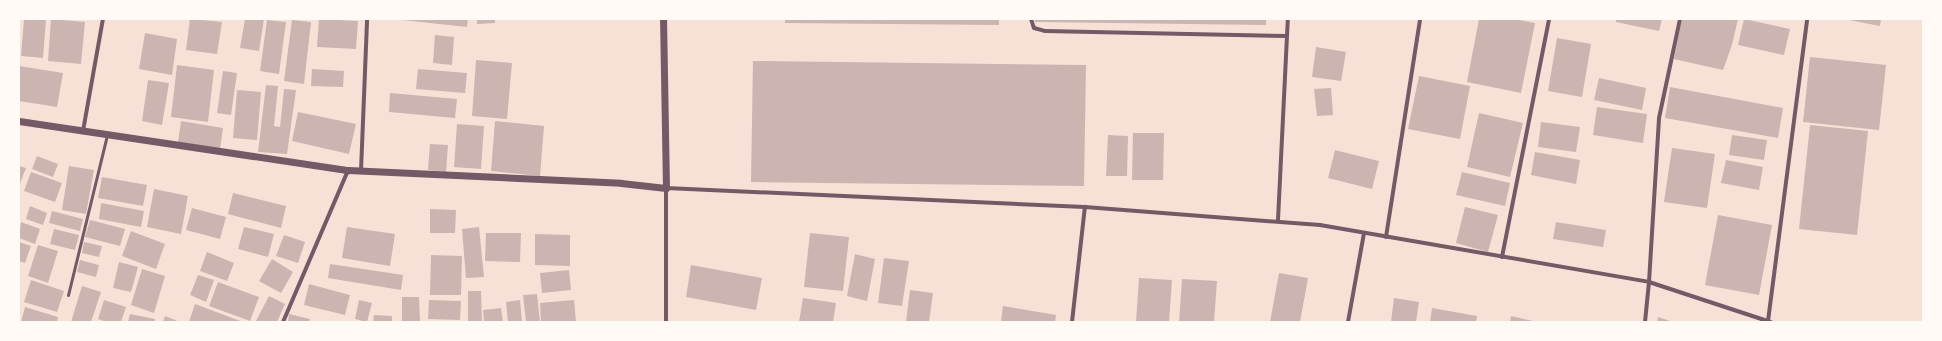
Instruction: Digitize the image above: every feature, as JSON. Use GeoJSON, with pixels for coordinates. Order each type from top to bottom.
{"type":"FeatureCollection","features":[{"type":"Feature","properties":{"kind":"street"},"geometry":{"type":"LineString","coordinates":[[83,131],[103,19]]}},
{"type":"Feature","properties":{"kind":"street"},"geometry":{"type":"LineString","coordinates":[[361,171],[367,19]]}},
{"type":"Feature","properties":{"kind":"street"},"geometry":{"type":"LineString","coordinates":[[663,19],[666,188],[666,322]]}},
{"type":"Feature","properties":{"kind":"street"},"geometry":{"type":"LineString","coordinates":[[1031,19],[1034,28],[1045,31],[1287,36]]}},
{"type":"Feature","properties":{"kind":"street"},"geometry":{"type":"LineString","coordinates":[[1278,220],[1288,19]]}},
{"type":"Feature","properties":{"kind":"street"},"geometry":{"type":"LineString","coordinates":[[1386,237],[1420,19]]}},
{"type":"Feature","properties":{"kind":"street"},"geometry":{"type":"LineString","coordinates":[[1502,257],[1549,19]]}},
{"type":"Feature","properties":{"kind":"street"},"geometry":{"type":"LineString","coordinates":[[1645,322],[1649,282],[1658,118],[1680,19]]}},
{"type":"Feature","properties":{"kind":"street"},"geometry":{"type":"LineString","coordinates":[[19,121],[348,170],[597,182],[666,188],[1085,207],[1278,220],[1320,225],[1649,282],[1769,322],[1808,19]]}},
{"type":"Feature","properties":{"kind":"street"},"geometry":{"type":"LineString","coordinates":[[284,322],[348,170]]}},
{"type":"Feature","properties":{"kind":"street"},"geometry":{"type":"LineString","coordinates":[[1072,322],[1085,207]]}},
{"type":"Feature","properties":{"kind":"street"},"geometry":{"type":"LineString","coordinates":[[1348,322],[1364,233]]}},
{"type":"Feature","properties":{"kind":"lane"},"geometry":{"type":"LineString","coordinates":[[68,295],[107,135]]}},
{"type":"Feature","properties":{"kind":"building"},"geometry":{"type":"Polygon","coordinates":[[[24,19],[46,19],[43,58],[21,56],[24,19]]]}},
{"type":"Feature","properties":{"kind":"building"},"geometry":{"type":"Polygon","coordinates":[[[51,19],[85,22],[81,64],[48,61],[51,19]]]}},
{"type":"Feature","properties":{"kind":"building"},"geometry":{"type":"Polygon","coordinates":[[[190,19],[222,22],[217,54],[186,50],[190,19]]]}},
{"type":"Feature","properties":{"kind":"building"},"geometry":{"type":"Polygon","coordinates":[[[245,19],[264,19],[259,51],[240,48],[245,19]]]}},
{"type":"Feature","properties":{"kind":"building"},"geometry":{"type":"Polygon","coordinates":[[[319,19],[358,21],[356,49],[317,47],[319,19]]]}},
{"type":"Feature","properties":{"kind":"building"},"geometry":{"type":"Polygon","coordinates":[[[393,19],[468,19],[467,27],[393,19]]]}},
{"type":"Feature","properties":{"kind":"building"},"geometry":{"type":"Polygon","coordinates":[[[477,19],[495,19],[495,23],[477,24],[477,19]]]}},
{"type":"Feature","properties":{"kind":"building"},"geometry":{"type":"Polygon","coordinates":[[[785,19],[999,19],[999,25],[785,23],[785,19]]]}},
{"type":"Feature","properties":{"kind":"building"},"geometry":{"type":"Polygon","coordinates":[[[1035,19],[1266,19],[1266,25],[1035,22],[1035,19]]]}},
{"type":"Feature","properties":{"kind":"building"},"geometry":{"type":"Polygon","coordinates":[[[1479,19],[1514,19],[1535,23],[1521,93],[1467,82],[1479,19]]]}},
{"type":"Feature","properties":{"kind":"building"},"geometry":{"type":"Polygon","coordinates":[[[1616,19],[1662,19],[1659,31],[1616,22],[1616,19]]]}},
{"type":"Feature","properties":{"kind":"building"},"geometry":{"type":"Polygon","coordinates":[[[1682,19],[1738,19],[1732,45],[1723,70],[1674,59],[1682,19]]]}},
{"type":"Feature","properties":{"kind":"building"},"geometry":{"type":"Polygon","coordinates":[[[1744,19],[1790,29],[1784,55],[1738,45],[1744,19]]]}},
{"type":"Feature","properties":{"kind":"building"},"geometry":{"type":"Polygon","coordinates":[[[1844,19],[1881,19],[1880,26],[1844,19]]]}},
{"type":"Feature","properties":{"kind":"building"},"geometry":{"type":"Polygon","coordinates":[[[267,20],[286,22],[279,74],[260,71],[267,20]]]}},
{"type":"Feature","properties":{"kind":"building"},"geometry":{"type":"Polygon","coordinates":[[[292,20],[311,22],[304,84],[284,81],[292,20]]]}},
{"type":"Feature","properties":{"kind":"building"},"geometry":{"type":"Polygon","coordinates":[[[145,33],[177,39],[172,75],[139,69],[145,33]]]}},
{"type":"Feature","properties":{"kind":"building"},"geometry":{"type":"Polygon","coordinates":[[[435,35],[454,37],[452,65],[433,63],[435,35]]]}},
{"type":"Feature","properties":{"kind":"building"},"geometry":{"type":"Polygon","coordinates":[[[1557,38],[1591,44],[1582,97],[1548,91],[1557,38]]]}},
{"type":"Feature","properties":{"kind":"building"},"geometry":{"type":"Polygon","coordinates":[[[1316,47],[1346,52],[1341,81],[1312,77],[1316,47]]]}},
{"type":"Feature","properties":{"kind":"building"},"geometry":{"type":"Polygon","coordinates":[[[1810,57],[1886,65],[1879,130],[1803,122],[1810,57]]]}},
{"type":"Feature","properties":{"kind":"building"},"geometry":{"type":"Polygon","coordinates":[[[476,60],[512,63],[507,119],[472,116],[476,60]]]}},
{"type":"Feature","properties":{"kind":"building"},"geometry":{"type":"Polygon","coordinates":[[[753,61],[1086,65],[1084,186],[751,182],[753,61]]]}},
{"type":"Feature","properties":{"kind":"building"},"geometry":{"type":"Polygon","coordinates":[[[177,65],[214,70],[208,122],[171,117],[177,65]]]}},
{"type":"Feature","properties":{"kind":"building"},"geometry":{"type":"Polygon","coordinates":[[[19,66],[63,73],[57,107],[19,101],[19,66]]]}},
{"type":"Feature","properties":{"kind":"building"},"geometry":{"type":"Polygon","coordinates":[[[312,69],[344,71],[343,87],[311,86],[312,69]]]}},
{"type":"Feature","properties":{"kind":"building"},"geometry":{"type":"Polygon","coordinates":[[[418,69],[467,73],[465,93],[416,89],[418,69]]]}},
{"type":"Feature","properties":{"kind":"building"},"geometry":{"type":"Polygon","coordinates":[[[223,71],[237,73],[231,115],[217,113],[223,71]]]}},
{"type":"Feature","properties":{"kind":"building"},"geometry":{"type":"Polygon","coordinates":[[[1419,76],[1470,86],[1460,139],[1408,129],[1419,76]]]}},
{"type":"Feature","properties":{"kind":"building"},"geometry":{"type":"Polygon","coordinates":[[[1599,78],[1646,88],[1642,110],[1594,100],[1599,78]]]}},
{"type":"Feature","properties":{"kind":"building"},"geometry":{"type":"Polygon","coordinates":[[[148,80],[169,83],[162,125],[142,121],[148,80]]]}},
{"type":"Feature","properties":{"kind":"building"},"geometry":{"type":"Polygon","coordinates":[[[266,85],[278,86],[274,126],[280,127],[284,89],[296,90],[287,154],[258,152],[266,85]]]}},
{"type":"Feature","properties":{"kind":"building"},"geometry":{"type":"Polygon","coordinates":[[[1670,87],[1783,108],[1778,138],[1665,118],[1670,87]]]}},
{"type":"Feature","properties":{"kind":"building"},"geometry":{"type":"Polygon","coordinates":[[[1331,88],[1333,115],[1317,116],[1314,89],[1331,88]]]}},
{"type":"Feature","properties":{"kind":"building"},"geometry":{"type":"Polygon","coordinates":[[[237,90],[261,92],[257,140],[233,138],[237,90]]]}},
{"type":"Feature","properties":{"kind":"building"},"geometry":{"type":"Polygon","coordinates":[[[390,93],[457,99],[455,118],[389,112],[390,93]]]}},
{"type":"Feature","properties":{"kind":"building"},"geometry":{"type":"Polygon","coordinates":[[[1597,107],[1647,114],[1643,143],[1593,135],[1597,107]]]}},
{"type":"Feature","properties":{"kind":"building"},"geometry":{"type":"Polygon","coordinates":[[[298,112],[356,124],[349,154],[292,141],[298,112]]]}},
{"type":"Feature","properties":{"kind":"building"},"geometry":{"type":"Polygon","coordinates":[[[1479,113],[1523,123],[1510,177],[1467,167],[1479,113]]]}},
{"type":"Feature","properties":{"kind":"building"},"geometry":{"type":"Polygon","coordinates":[[[181,121],[223,128],[220,149],[178,142],[181,121]]]}},
{"type":"Feature","properties":{"kind":"building"},"geometry":{"type":"Polygon","coordinates":[[[495,121],[544,126],[540,176],[491,171],[495,121]]]}},
{"type":"Feature","properties":{"kind":"building"},"geometry":{"type":"Polygon","coordinates":[[[1541,122],[1580,127],[1576,152],[1538,147],[1541,122]]]}},
{"type":"Feature","properties":{"kind":"building"},"geometry":{"type":"Polygon","coordinates":[[[457,124],[484,126],[481,169],[454,167],[457,124]]]}},
{"type":"Feature","properties":{"kind":"building"},"geometry":{"type":"Polygon","coordinates":[[[1810,125],[1868,131],[1857,235],[1799,229],[1810,125]]]}},
{"type":"Feature","properties":{"kind":"building"},"geometry":{"type":"Polygon","coordinates":[[[1133,133],[1164,133],[1163,180],[1132,180],[1133,133]]]}},
{"type":"Feature","properties":{"kind":"building"},"geometry":{"type":"Polygon","coordinates":[[[1108,135],[1128,136],[1127,176],[1106,176],[1108,135]]]}},
{"type":"Feature","properties":{"kind":"building"},"geometry":{"type":"Polygon","coordinates":[[[1732,135],[1767,140],[1764,160],[1729,155],[1732,135]]]}},
{"type":"Feature","properties":{"kind":"building"},"geometry":{"type":"Polygon","coordinates":[[[430,144],[448,145],[446,172],[428,170],[430,144]]]}},
{"type":"Feature","properties":{"kind":"building"},"geometry":{"type":"Polygon","coordinates":[[[1672,148],[1715,154],[1707,208],[1664,202],[1672,148]]]}},
{"type":"Feature","properties":{"kind":"building"},"geometry":{"type":"Polygon","coordinates":[[[1335,150],[1379,161],[1372,189],[1328,178],[1335,150]]]}},
{"type":"Feature","properties":{"kind":"building"},"geometry":{"type":"Polygon","coordinates":[[[1535,152],[1580,160],[1576,184],[1531,175],[1535,152]]]}},
{"type":"Feature","properties":{"kind":"building"},"geometry":{"type":"Polygon","coordinates":[[[37,156],[58,164],[53,177],[32,169],[37,156]]]}},
{"type":"Feature","properties":{"kind":"building"},"geometry":{"type":"Polygon","coordinates":[[[1726,160],[1763,167],[1759,190],[1721,183],[1726,160]]]}},
{"type":"Feature","properties":{"kind":"building"},"geometry":{"type":"Polygon","coordinates":[[[19,166],[26,168],[19,186],[19,166]]]}},
{"type":"Feature","properties":{"kind":"building"},"geometry":{"type":"Polygon","coordinates":[[[69,166],[94,170],[86,214],[62,210],[69,166]]]}},
{"type":"Feature","properties":{"kind":"building"},"geometry":{"type":"Polygon","coordinates":[[[31,172],[62,183],[55,202],[24,191],[31,172]]]}},
{"type":"Feature","properties":{"kind":"building"},"geometry":{"type":"Polygon","coordinates":[[[1462,172],[1510,183],[1505,206],[1456,195],[1462,172]]]}},
{"type":"Feature","properties":{"kind":"building"},"geometry":{"type":"Polygon","coordinates":[[[102,177],[147,185],[143,206],[98,198],[102,177]]]}},
{"type":"Feature","properties":{"kind":"building"},"geometry":{"type":"Polygon","coordinates":[[[154,189],[188,196],[181,234],[147,227],[154,189]]]}},
{"type":"Feature","properties":{"kind":"building"},"geometry":{"type":"Polygon","coordinates":[[[233,193],[286,206],[281,228],[228,214],[233,193]]]}},
{"type":"Feature","properties":{"kind":"building"},"geometry":{"type":"Polygon","coordinates":[[[101,203],[144,211],[141,227],[99,219],[101,203]]]}},
{"type":"Feature","properties":{"kind":"building"},"geometry":{"type":"Polygon","coordinates":[[[30,206],[47,213],[43,225],[26,219],[30,206]]]}},
{"type":"Feature","properties":{"kind":"building"},"geometry":{"type":"Polygon","coordinates":[[[1465,207],[1498,215],[1488,252],[1456,243],[1465,207]]]}},
{"type":"Feature","properties":{"kind":"building"},"geometry":{"type":"Polygon","coordinates":[[[192,208],[226,217],[220,239],[186,230],[192,208]]]}},
{"type":"Feature","properties":{"kind":"building"},"geometry":{"type":"Polygon","coordinates":[[[430,209],[456,210],[455,233],[430,233],[430,209]]]}},
{"type":"Feature","properties":{"kind":"building"},"geometry":{"type":"Polygon","coordinates":[[[52,211],[83,219],[80,231],[49,223],[52,211]]]}},
{"type":"Feature","properties":{"kind":"building"},"geometry":{"type":"Polygon","coordinates":[[[1718,215],[1772,225],[1759,295],[1705,285],[1718,215]]]}},
{"type":"Feature","properties":{"kind":"building"},"geometry":{"type":"Polygon","coordinates":[[[90,220],[125,229],[120,246],[85,237],[90,220]]]}},
{"type":"Feature","properties":{"kind":"building"},"geometry":{"type":"Polygon","coordinates":[[[21,222],[40,229],[35,244],[19,238],[21,222]]]}},
{"type":"Feature","properties":{"kind":"building"},"geometry":{"type":"Polygon","coordinates":[[[1556,222],[1606,230],[1603,247],[1553,239],[1556,222]]]}},
{"type":"Feature","properties":{"kind":"building"},"geometry":{"type":"Polygon","coordinates":[[[244,227],[274,234],[268,257],[238,249],[244,227]]]}},
{"type":"Feature","properties":{"kind":"building"},"geometry":{"type":"Polygon","coordinates":[[[347,227],[395,234],[390,266],[342,258],[347,227]]]}},
{"type":"Feature","properties":{"kind":"building"},"geometry":{"type":"Polygon","coordinates":[[[479,227],[484,277],[466,278],[462,229],[479,227]]]}},
{"type":"Feature","properties":{"kind":"building"},"geometry":{"type":"Polygon","coordinates":[[[54,229],[79,235],[75,250],[50,244],[54,229]]]}},
{"type":"Feature","properties":{"kind":"building"},"geometry":{"type":"Polygon","coordinates":[[[131,231],[165,244],[156,269],[122,256],[131,231]]]}},
{"type":"Feature","properties":{"kind":"building"},"geometry":{"type":"Polygon","coordinates":[[[486,233],[521,233],[520,262],[485,261],[486,233]]]}},
{"type":"Feature","properties":{"kind":"building"},"geometry":{"type":"Polygon","coordinates":[[[810,233],[849,237],[843,291],[804,287],[810,233]]]}},
{"type":"Feature","properties":{"kind":"building"},"geometry":{"type":"Polygon","coordinates":[[[535,234],[570,235],[570,266],[535,265],[535,234]]]}},
{"type":"Feature","properties":{"kind":"building"},"geometry":{"type":"Polygon","coordinates":[[[284,235],[305,242],[298,263],[276,256],[284,235]]]}},
{"type":"Feature","properties":{"kind":"building"},"geometry":{"type":"Polygon","coordinates":[[[19,242],[31,246],[25,263],[19,261],[19,242]]]}},
{"type":"Feature","properties":{"kind":"building"},"geometry":{"type":"Polygon","coordinates":[[[84,242],[102,246],[99,257],[82,253],[84,242]]]}},
{"type":"Feature","properties":{"kind":"building"},"geometry":{"type":"Polygon","coordinates":[[[38,245],[58,251],[48,283],[28,276],[38,245]]]}},
{"type":"Feature","properties":{"kind":"building"},"geometry":{"type":"Polygon","coordinates":[[[207,252],[234,263],[227,281],[200,271],[207,252]]]}},
{"type":"Feature","properties":{"kind":"building"},"geometry":{"type":"Polygon","coordinates":[[[855,254],[875,259],[867,301],[847,296],[855,254]]]}},
{"type":"Feature","properties":{"kind":"building"},"geometry":{"type":"Polygon","coordinates":[[[431,255],[462,256],[461,295],[430,295],[431,255]]]}},
{"type":"Feature","properties":{"kind":"building"},"geometry":{"type":"Polygon","coordinates":[[[884,258],[909,261],[902,306],[878,303],[884,258]]]}},
{"type":"Feature","properties":{"kind":"building"},"geometry":{"type":"Polygon","coordinates":[[[272,259],[293,272],[281,293],[259,281],[272,259]]]}},
{"type":"Feature","properties":{"kind":"building"},"geometry":{"type":"Polygon","coordinates":[[[80,260],[99,265],[96,277],[77,272],[80,260]]]}},
{"type":"Feature","properties":{"kind":"building"},"geometry":{"type":"Polygon","coordinates":[[[119,262],[138,267],[131,292],[113,288],[119,262]]]}},
{"type":"Feature","properties":{"kind":"building"},"geometry":{"type":"Polygon","coordinates":[[[330,264],[403,275],[401,290],[328,278],[330,264]]]}},
{"type":"Feature","properties":{"kind":"building"},"geometry":{"type":"Polygon","coordinates":[[[691,265],[762,278],[756,310],[686,297],[691,265]]]}},
{"type":"Feature","properties":{"kind":"building"},"geometry":{"type":"Polygon","coordinates":[[[142,269],[165,276],[154,313],[131,305],[142,269]]]}},
{"type":"Feature","properties":{"kind":"building"},"geometry":{"type":"Polygon","coordinates":[[[569,270],[571,290],[542,293],[540,273],[569,270]]]}},
{"type":"Feature","properties":{"kind":"building"},"geometry":{"type":"Polygon","coordinates":[[[1279,273],[1308,278],[1300,322],[1270,322],[1279,273]]]}},
{"type":"Feature","properties":{"kind":"building"},"geometry":{"type":"Polygon","coordinates":[[[198,275],[214,280],[206,302],[190,295],[198,275]]]}},
{"type":"Feature","properties":{"kind":"building"},"geometry":{"type":"Polygon","coordinates":[[[1139,278],[1172,280],[1169,322],[1136,322],[1139,278]]]}},
{"type":"Feature","properties":{"kind":"building"},"geometry":{"type":"Polygon","coordinates":[[[1182,279],[1217,281],[1214,322],[1179,322],[1182,279]]]}},
{"type":"Feature","properties":{"kind":"building"},"geometry":{"type":"Polygon","coordinates":[[[31,280],[64,291],[57,312],[24,302],[31,280]]]}},
{"type":"Feature","properties":{"kind":"building"},"geometry":{"type":"Polygon","coordinates":[[[218,282],[259,297],[250,321],[209,306],[218,282]]]}},
{"type":"Feature","properties":{"kind":"building"},"geometry":{"type":"Polygon","coordinates":[[[309,284],[350,295],[345,315],[304,305],[309,284]]]}},
{"type":"Feature","properties":{"kind":"building"},"geometry":{"type":"Polygon","coordinates":[[[82,286],[101,292],[91,322],[71,322],[82,286]]]}},
{"type":"Feature","properties":{"kind":"building"},"geometry":{"type":"Polygon","coordinates":[[[910,290],[933,293],[929,322],[906,322],[910,290]]]}},
{"type":"Feature","properties":{"kind":"building"},"geometry":{"type":"Polygon","coordinates":[[[468,291],[481,291],[482,322],[468,322],[468,291]]]}},
{"type":"Feature","properties":{"kind":"building"},"geometry":{"type":"Polygon","coordinates":[[[537,294],[540,322],[526,322],[523,295],[537,294]]]}},
{"type":"Feature","properties":{"kind":"building"},"geometry":{"type":"Polygon","coordinates":[[[269,296],[285,304],[277,322],[258,322],[256,321],[269,296]]]}},
{"type":"Feature","properties":{"kind":"building"},"geometry":{"type":"Polygon","coordinates":[[[402,297],[419,297],[420,322],[402,322],[402,297]]]}},
{"type":"Feature","properties":{"kind":"building"},"geometry":{"type":"Polygon","coordinates":[[[803,298],[836,303],[833,322],[799,322],[803,298]]]}},
{"type":"Feature","properties":{"kind":"building"},"geometry":{"type":"Polygon","coordinates":[[[1394,298],[1419,302],[1416,322],[1391,322],[1394,298]]]}},
{"type":"Feature","properties":{"kind":"building"},"geometry":{"type":"Polygon","coordinates":[[[104,300],[126,307],[121,322],[107,322],[98,319],[104,300]]]}},
{"type":"Feature","properties":{"kind":"building"},"geometry":{"type":"Polygon","coordinates":[[[359,300],[372,303],[367,322],[355,319],[359,300]]]}},
{"type":"Feature","properties":{"kind":"building"},"geometry":{"type":"Polygon","coordinates":[[[429,300],[461,301],[460,320],[428,319],[429,300]]]}},
{"type":"Feature","properties":{"kind":"building"},"geometry":{"type":"Polygon","coordinates":[[[520,300],[522,322],[508,322],[506,302],[520,300]]]}},
{"type":"Feature","properties":{"kind":"building"},"geometry":{"type":"Polygon","coordinates":[[[574,300],[576,322],[541,322],[540,303],[574,300]]]}},
{"type":"Feature","properties":{"kind":"building"},"geometry":{"type":"Polygon","coordinates":[[[195,304],[243,322],[189,322],[195,304]]]}},
{"type":"Feature","properties":{"kind":"building"},"geometry":{"type":"Polygon","coordinates":[[[1003,306],[1056,315],[1055,322],[1001,322],[1003,306]]]}},
{"type":"Feature","properties":{"kind":"building"},"geometry":{"type":"Polygon","coordinates":[[[25,307],[58,317],[57,322],[21,322],[25,307]]]}},
{"type":"Feature","properties":{"kind":"building"},"geometry":{"type":"Polygon","coordinates":[[[501,308],[503,322],[484,322],[483,310],[501,308]]]}},
{"type":"Feature","properties":{"kind":"building"},"geometry":{"type":"Polygon","coordinates":[[[1432,308],[1477,316],[1476,322],[1430,322],[1432,308]]]}},
{"type":"Feature","properties":{"kind":"building"},"geometry":{"type":"Polygon","coordinates":[[[130,314],[155,319],[155,322],[128,322],[130,314]]]}},
{"type":"Feature","properties":{"kind":"building"},"geometry":{"type":"Polygon","coordinates":[[[289,314],[310,319],[309,322],[288,322],[289,314]]]}},
{"type":"Feature","properties":{"kind":"building"},"geometry":{"type":"Polygon","coordinates":[[[374,315],[392,316],[392,322],[373,322],[374,315]]]}},
{"type":"Feature","properties":{"kind":"building"},"geometry":{"type":"Polygon","coordinates":[[[165,316],[180,322],[163,322],[165,316]]]}},
{"type":"Feature","properties":{"kind":"building"},"geometry":{"type":"Polygon","coordinates":[[[1511,316],[1533,321],[1533,322],[1510,322],[1511,316]]]}},
{"type":"Feature","properties":{"kind":"building"},"geometry":{"type":"Polygon","coordinates":[[[1658,317],[1673,322],[1657,322],[1658,317]]]}}]}
